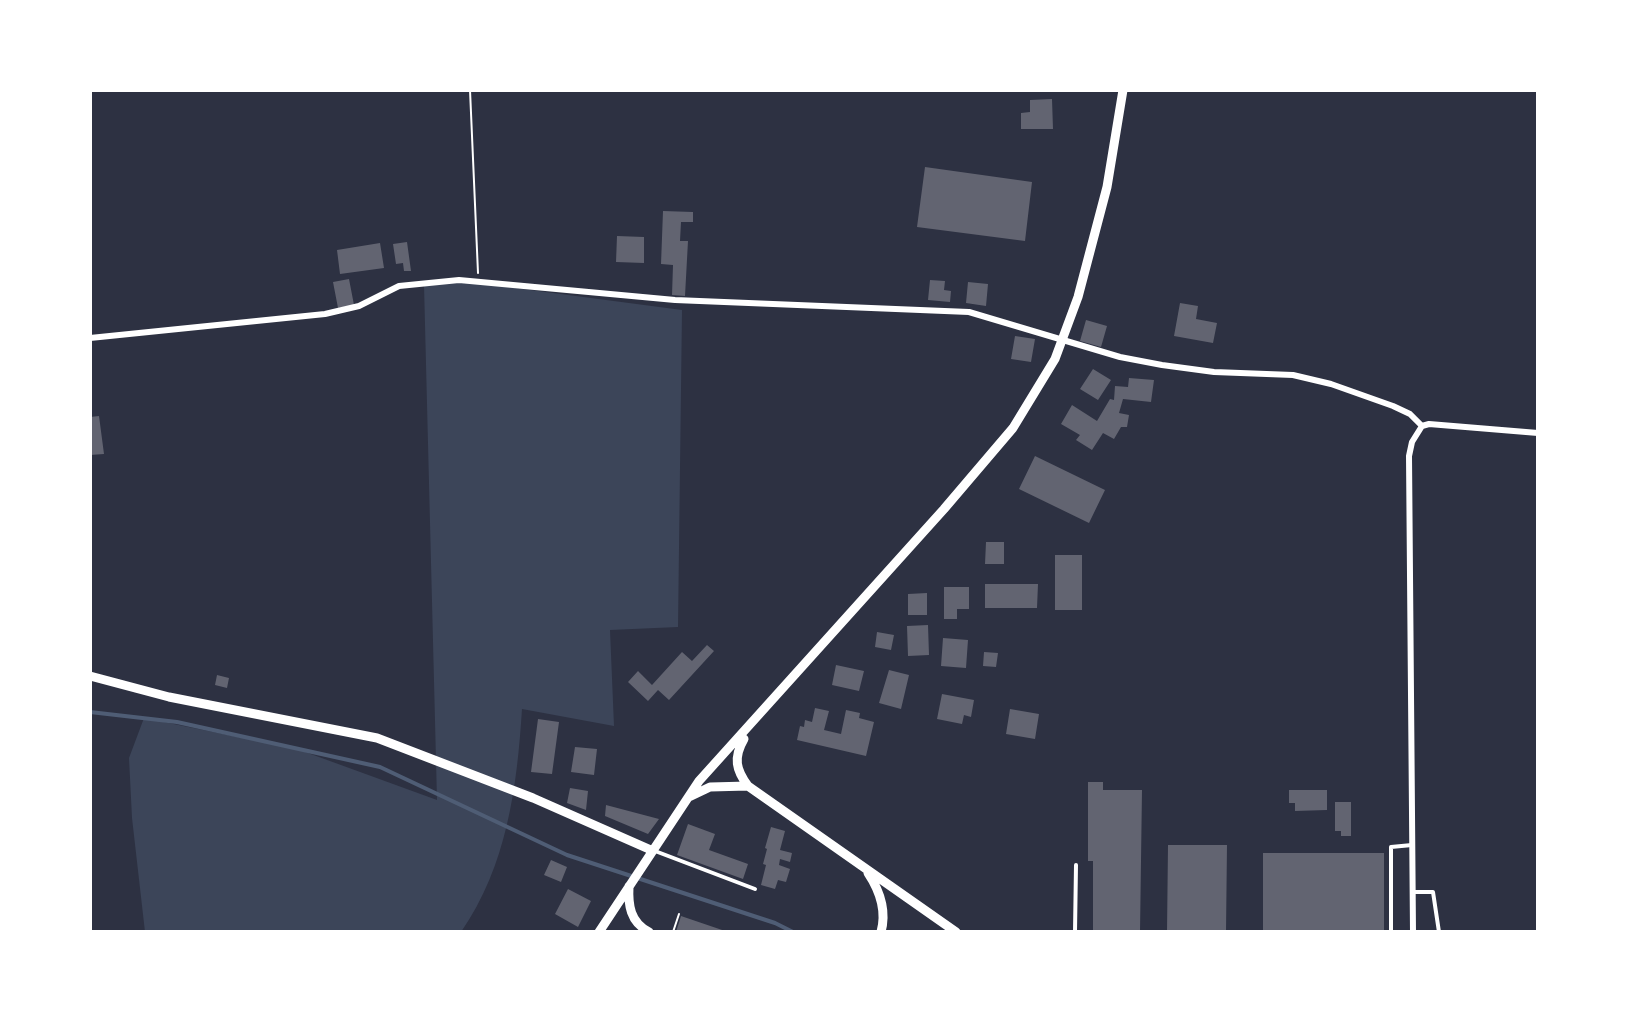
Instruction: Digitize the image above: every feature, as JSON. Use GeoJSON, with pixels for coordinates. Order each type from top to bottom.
{"type":"FeatureCollection","features":[{"type":"Feature","properties":{"kind":"street"},"geometry":{"type":"LineString","coordinates":[[599,932],[625,897],[629,886],[651,850],[699,782],[1013,428],[1055,359],[1078,297],[1107,187],[1123,90]]}},
{"type":"Feature","properties":{"kind":"street"},"geometry":{"type":"LineString","coordinates":[[90,338],[325,314],[359,306],[399,286],[459,280],[675,300],[969,312],[1120,357],[1214,372],[1293,375],[1332,384],[1402,410],[1422,426]]}},
{"type":"Feature","properties":{"kind":"street"},"geometry":{"type":"LineString","coordinates":[[1413,932],[1409,456],[1412,442],[1422,426],[1429,424],[1538,433]]}},
{"type":"Feature","properties":{"kind":"street"},"geometry":{"type":"LineString","coordinates":[[90,676],[169,697],[376,738],[534,798],[651,850]]}},
{"type":"Feature","properties":{"kind":"street"},"geometry":{"type":"LineString","coordinates":[[757,719],[738,748],[735,761],[739,774],[748,786],[867,872],[883,879],[956,932]]}},
{"type":"Feature","properties":{"kind":"street"},"geometry":{"type":"LineString","coordinates":[[688,797],[710,787],[748,786]]}},
{"type":"Feature","properties":{"kind":"street"},"geometry":{"type":"LineString","coordinates":[[867,872],[879,890],[884,911],[881,932]]}},
{"type":"Feature","properties":{"kind":"street"},"geometry":{"type":"LineString","coordinates":[[625,897],[634,919],[650,932]]}},
{"type":"Feature","properties":{"kind":"lane"},"geometry":{"type":"LineString","coordinates":[[1391,932],[1391,847],[1412,844]]}},
{"type":"Feature","properties":{"kind":"lane"},"geometry":{"type":"LineString","coordinates":[[651,850],[755,889]]}},
{"type":"Feature","properties":{"kind":"lane"},"geometry":{"type":"LineString","coordinates":[[1075,932],[1076,865]]}},
{"type":"Feature","properties":{"kind":"lane"},"geometry":{"type":"LineString","coordinates":[[1413,892],[1433,892],[1439,932]]}},
{"type":"Feature","properties":{"kind":"path"},"geometry":{"type":"LineString","coordinates":[[470,90],[479,282]]}},
{"type":"Feature","properties":{"kind":"path"},"geometry":{"type":"LineString","coordinates":[[673,932],[679,914]]}},
{"type":"Feature","properties":{"kind":"shaded area"},"geometry":{"type":"Polygon","coordinates":[[[462,281],[682,310],[678,627],[610,630],[614,726],[522,709],[517,767],[507,825],[489,880],[477,907],[461,932],[145,932],[132,818],[129,758],[144,718],[297,749],[437,800],[424,285],[462,281]]]}},
{"type":"Feature","properties":{"kind":"building"},"geometry":{"type":"Polygon","coordinates":[[[1052,99],[1053,129],[1021,129],[1021,113],[1030,112],[1030,100],[1052,99]]]}},
{"type":"Feature","properties":{"kind":"building"},"geometry":{"type":"Polygon","coordinates":[[[925,167],[1032,182],[1025,241],[917,227],[925,167]]]}},
{"type":"Feature","properties":{"kind":"building"},"geometry":{"type":"Polygon","coordinates":[[[663,211],[693,212],[693,222],[681,222],[680,241],[688,241],[685,296],[672,295],[673,265],[661,264],[663,211]]]}},
{"type":"Feature","properties":{"kind":"building"},"geometry":{"type":"Polygon","coordinates":[[[617,236],[644,237],[644,263],[616,262],[617,236]]]}},
{"type":"Feature","properties":{"kind":"building"},"geometry":{"type":"Polygon","coordinates":[[[407,242],[411,271],[404,271],[403,263],[396,264],[393,244],[407,242]]]}},
{"type":"Feature","properties":{"kind":"building"},"geometry":{"type":"Polygon","coordinates":[[[380,243],[384,268],[340,274],[337,250],[380,243]]]}},
{"type":"Feature","properties":{"kind":"building"},"geometry":{"type":"Polygon","coordinates":[[[349,279],[354,305],[338,308],[333,282],[349,279]]]}},
{"type":"Feature","properties":{"kind":"building"},"geometry":{"type":"Polygon","coordinates":[[[930,280],[945,281],[944,290],[951,291],[950,302],[928,300],[930,280]]]}},
{"type":"Feature","properties":{"kind":"building"},"geometry":{"type":"Polygon","coordinates":[[[968,282],[988,284],[986,306],[966,303],[968,282]]]}},
{"type":"Feature","properties":{"kind":"building"},"geometry":{"type":"Polygon","coordinates":[[[1180,303],[1198,306],[1196,319],[1217,323],[1213,343],[1174,336],[1180,303]]]}},
{"type":"Feature","properties":{"kind":"building"},"geometry":{"type":"Polygon","coordinates":[[[1086,320],[1107,326],[1101,347],[1080,341],[1086,320]]]}},
{"type":"Feature","properties":{"kind":"building"},"geometry":{"type":"Polygon","coordinates":[[[1015,336],[1035,339],[1031,362],[1011,359],[1015,336]]]}},
{"type":"Feature","properties":{"kind":"building"},"geometry":{"type":"Polygon","coordinates":[[[1093,369],[1111,380],[1098,400],[1080,389],[1093,369]]]}},
{"type":"Feature","properties":{"kind":"building"},"geometry":{"type":"Polygon","coordinates":[[[1129,378],[1154,380],[1151,402],[1123,399],[1119,413],[1129,415],[1127,427],[1121,427],[1114,439],[1103,433],[1092,450],[1076,440],[1080,435],[1061,424],[1072,405],[1097,421],[1110,399],[1114,400],[1115,386],[1128,387],[1129,378]]]}},
{"type":"Feature","properties":{"kind":"building"},"geometry":{"type":"Polygon","coordinates":[[[99,416],[104,454],[90,455],[90,417],[99,416]]]}},
{"type":"Feature","properties":{"kind":"building"},"geometry":{"type":"Polygon","coordinates":[[[1035,456],[1105,490],[1089,523],[1019,489],[1035,456]]]}},
{"type":"Feature","properties":{"kind":"building"},"geometry":{"type":"Polygon","coordinates":[[[986,542],[1004,542],[1004,564],[985,564],[986,542]]]}},
{"type":"Feature","properties":{"kind":"building"},"geometry":{"type":"Polygon","coordinates":[[[1055,555],[1082,555],[1082,610],[1055,610],[1055,555]]]}},
{"type":"Feature","properties":{"kind":"building"},"geometry":{"type":"Polygon","coordinates":[[[985,584],[1038,584],[1037,608],[985,608],[985,584]]]}},
{"type":"Feature","properties":{"kind":"building"},"geometry":{"type":"Polygon","coordinates":[[[944,587],[969,587],[969,609],[957,609],[957,619],[944,619],[944,587]]]}},
{"type":"Feature","properties":{"kind":"building"},"geometry":{"type":"Polygon","coordinates":[[[927,593],[927,615],[908,615],[908,594],[927,593]]]}},
{"type":"Feature","properties":{"kind":"building"},"geometry":{"type":"Polygon","coordinates":[[[928,625],[929,655],[908,656],[907,626],[928,625]]]}},
{"type":"Feature","properties":{"kind":"building"},"geometry":{"type":"Polygon","coordinates":[[[877,632],[894,635],[891,650],[875,647],[877,632]]]}},
{"type":"Feature","properties":{"kind":"building"},"geometry":{"type":"Polygon","coordinates":[[[943,638],[968,640],[966,668],[941,666],[943,638]]]}},
{"type":"Feature","properties":{"kind":"building"},"geometry":{"type":"Polygon","coordinates":[[[707,645],[714,651],[669,700],[658,690],[648,701],[628,682],[638,671],[652,685],[682,652],[692,661],[707,645]]]}},
{"type":"Feature","properties":{"kind":"building"},"geometry":{"type":"Polygon","coordinates":[[[984,652],[998,653],[996,667],[983,666],[984,652]]]}},
{"type":"Feature","properties":{"kind":"building"},"geometry":{"type":"Polygon","coordinates":[[[836,665],[864,671],[859,691],[832,685],[836,665]]]}},
{"type":"Feature","properties":{"kind":"building"},"geometry":{"type":"Polygon","coordinates":[[[889,670],[909,675],[901,709],[879,703],[889,670]]]}},
{"type":"Feature","properties":{"kind":"building"},"geometry":{"type":"Polygon","coordinates":[[[217,675],[229,678],[227,688],[215,685],[217,675]]]}},
{"type":"Feature","properties":{"kind":"building"},"geometry":{"type":"Polygon","coordinates":[[[942,694],[974,700],[971,717],[964,715],[962,724],[937,719],[942,694]]]}},
{"type":"Feature","properties":{"kind":"building"},"geometry":{"type":"Polygon","coordinates":[[[815,708],[829,711],[824,730],[841,734],[846,710],[860,713],[859,718],[874,722],[866,756],[797,740],[800,726],[804,727],[805,720],[812,722],[815,708]]]}},
{"type":"Feature","properties":{"kind":"building"},"geometry":{"type":"Polygon","coordinates":[[[1010,709],[1039,714],[1035,739],[1006,734],[1010,709]]]}},
{"type":"Feature","properties":{"kind":"building"},"geometry":{"type":"Polygon","coordinates":[[[538,719],[559,722],[552,774],[531,772],[538,719]]]}},
{"type":"Feature","properties":{"kind":"building"},"geometry":{"type":"Polygon","coordinates":[[[575,747],[597,749],[594,775],[571,772],[575,747]]]}},
{"type":"Feature","properties":{"kind":"building"},"geometry":{"type":"Polygon","coordinates":[[[1088,782],[1103,782],[1103,790],[1142,790],[1140,932],[1093,932],[1093,861],[1088,861],[1088,782]]]}},
{"type":"Feature","properties":{"kind":"building"},"geometry":{"type":"Polygon","coordinates":[[[570,788],[588,791],[586,810],[567,803],[570,788]]]}},
{"type":"Feature","properties":{"kind":"building"},"geometry":{"type":"Polygon","coordinates":[[[1289,790],[1327,790],[1327,810],[1295,811],[1295,803],[1289,803],[1289,790]]]}},
{"type":"Feature","properties":{"kind":"building"},"geometry":{"type":"Polygon","coordinates":[[[1335,802],[1351,802],[1351,836],[1341,836],[1341,831],[1335,831],[1335,802]]]}},
{"type":"Feature","properties":{"kind":"building"},"geometry":{"type":"Polygon","coordinates":[[[606,805],[659,819],[648,834],[605,816],[606,805]]]}},
{"type":"Feature","properties":{"kind":"building"},"geometry":{"type":"Polygon","coordinates":[[[688,824],[715,834],[709,850],[748,864],[743,879],[677,855],[688,824]]]}},
{"type":"Feature","properties":{"kind":"building"},"geometry":{"type":"Polygon","coordinates":[[[771,827],[785,831],[780,850],[792,853],[790,862],[780,859],[779,865],[790,869],[786,882],[778,880],[775,889],[761,885],[766,865],[763,864],[767,849],[765,848],[771,827]]]}},
{"type":"Feature","properties":{"kind":"building"},"geometry":{"type":"Polygon","coordinates":[[[1168,845],[1227,845],[1226,932],[1167,932],[1168,845]]]}},
{"type":"Feature","properties":{"kind":"building"},"geometry":{"type":"Polygon","coordinates":[[[1263,853],[1384,853],[1384,932],[1263,932],[1263,853]]]}},
{"type":"Feature","properties":{"kind":"building"},"geometry":{"type":"Polygon","coordinates":[[[551,860],[567,867],[561,882],[544,875],[551,860]]]}},
{"type":"Feature","properties":{"kind":"building"},"geometry":{"type":"Polygon","coordinates":[[[568,889],[591,901],[578,927],[555,914],[568,889]]]}},
{"type":"Feature","properties":{"kind":"building"},"geometry":{"type":"Polygon","coordinates":[[[681,916],[728,932],[676,932],[681,916]]]}},
{"type":"Feature","properties":{"kind":"waterway"},"geometry":{"type":"LineString","coordinates":[[90,712],[177,722],[380,767],[567,855],[775,923],[793,932]]}}]}
